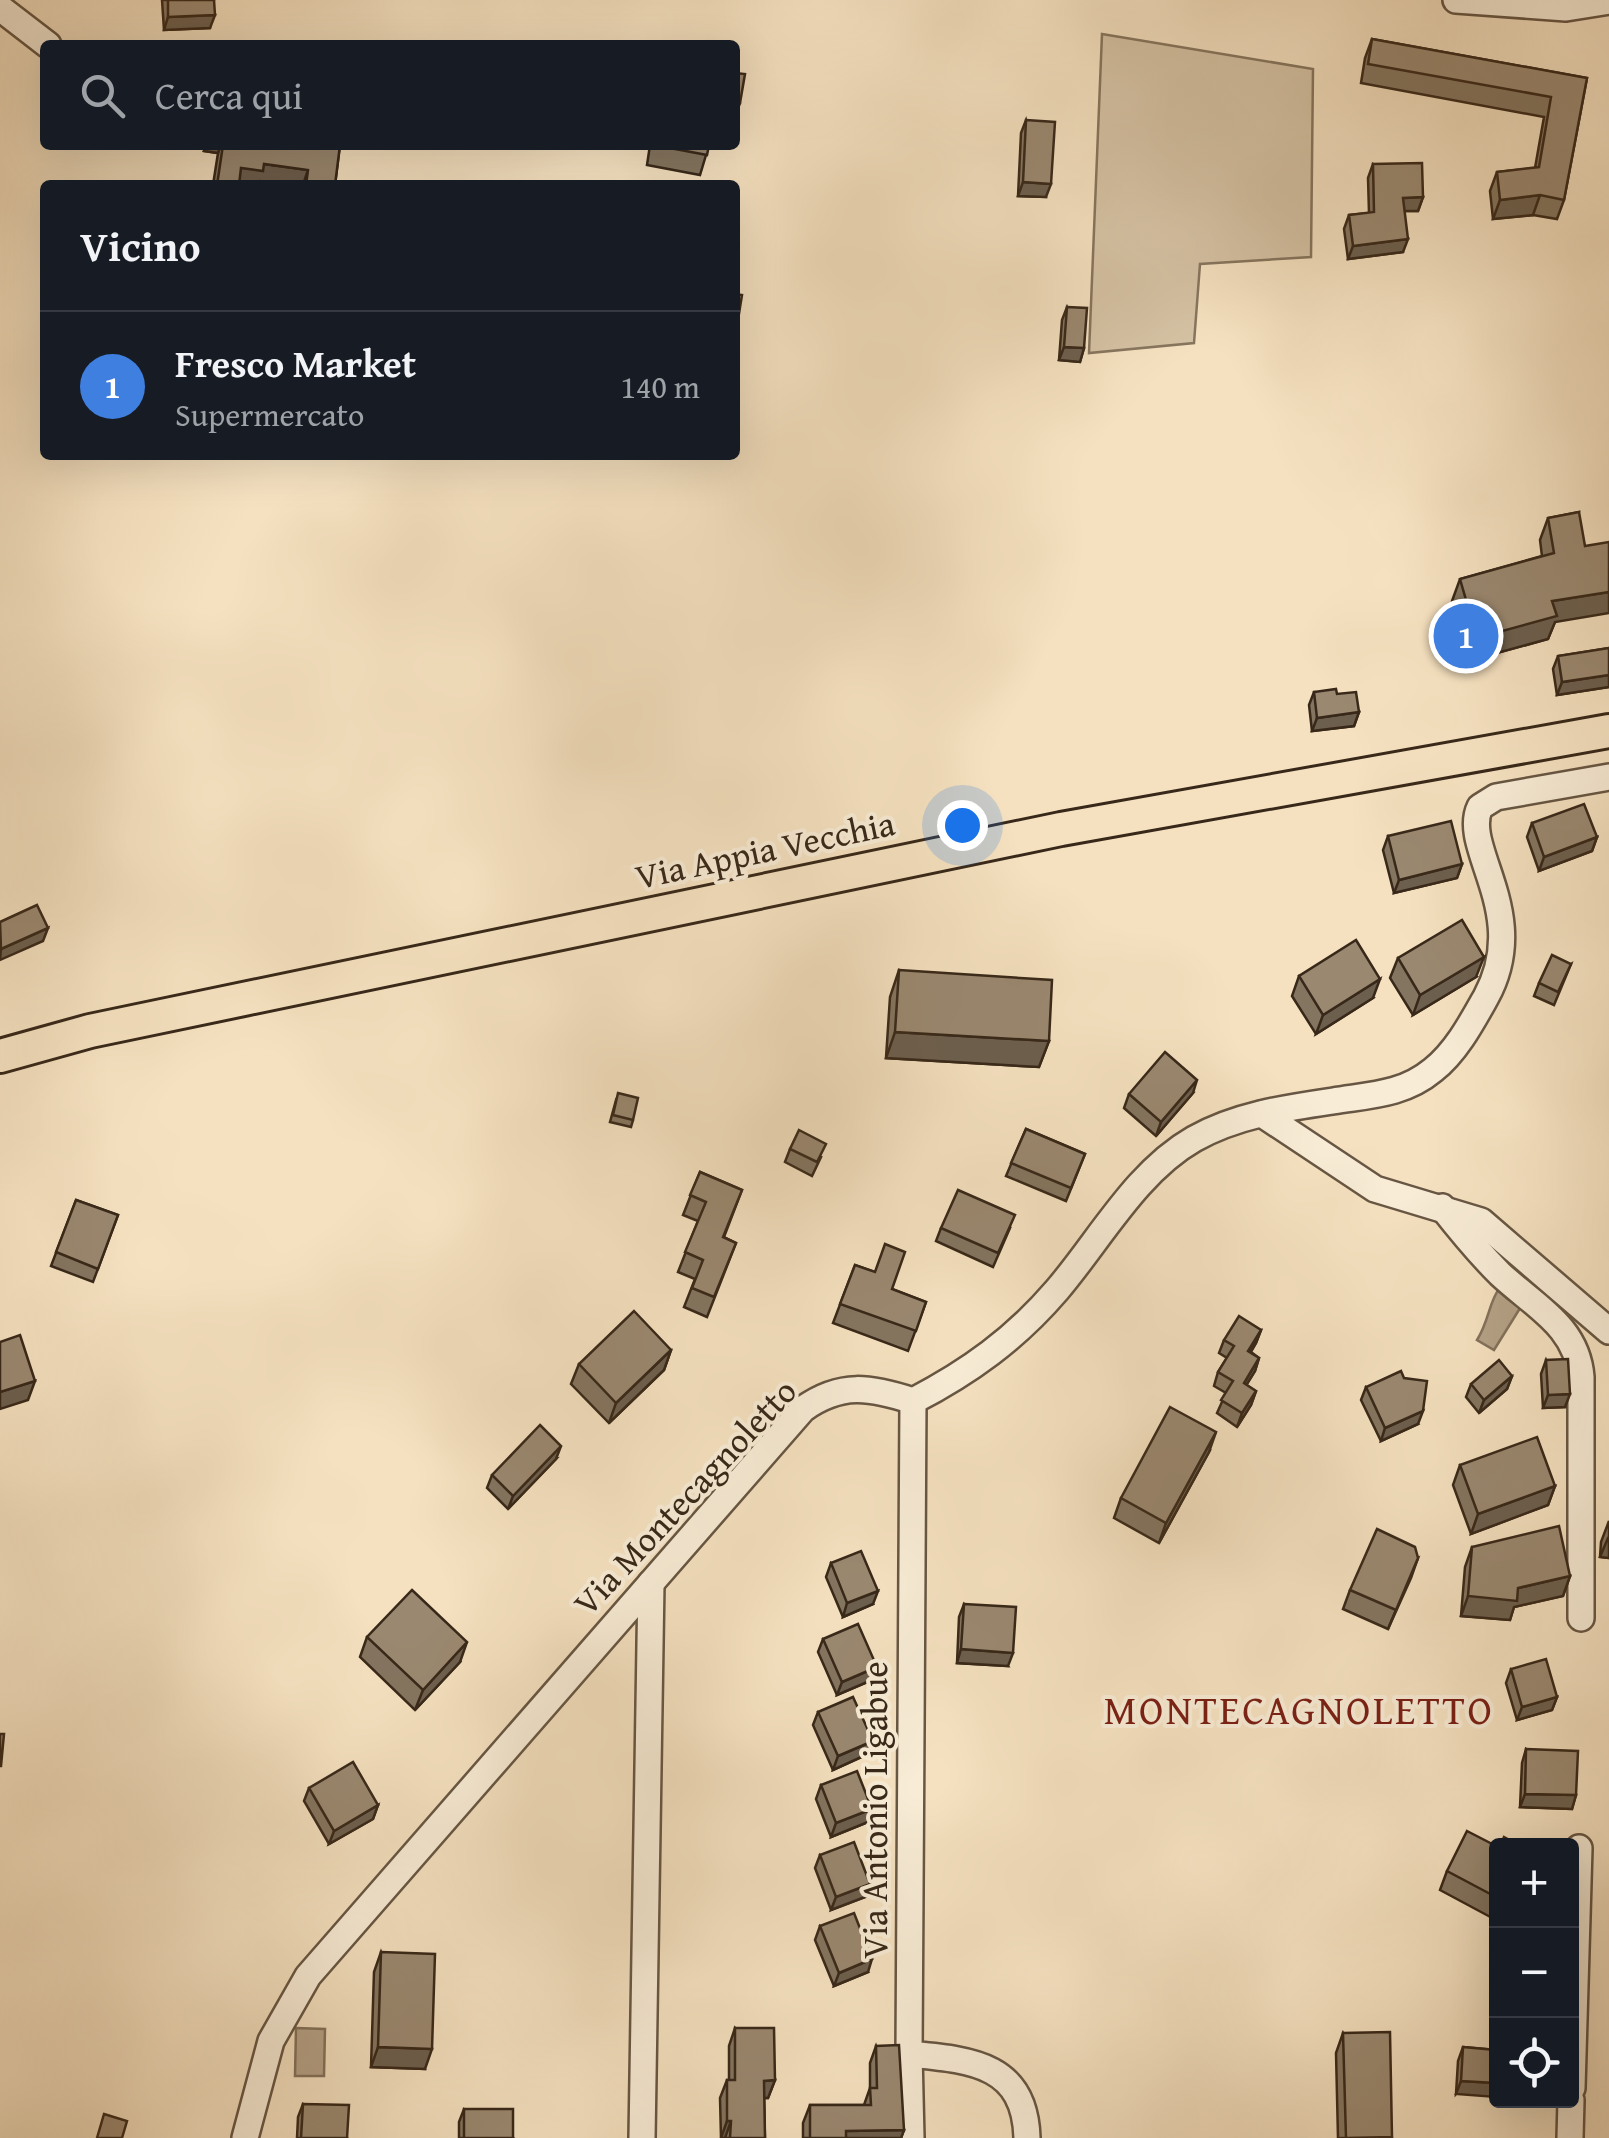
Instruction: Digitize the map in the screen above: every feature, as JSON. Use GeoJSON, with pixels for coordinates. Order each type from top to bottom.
{"type":"FeatureCollection","features":[{"type":"Feature","properties":{"kind":"main road","name":"Via Appia Vecchia"},"geometry":{"type":"LineString","coordinates":[[0,1056],[110,1027],[1061,829],[1609,731]]}},
{"type":"Feature","properties":{"kind":"street"},"geometry":{"type":"LineString","coordinates":[[1456,0],[1566,8],[1609,2]]}},
{"type":"Feature","properties":{"kind":"street"},"geometry":{"type":"LineString","coordinates":[[0,8],[42,40]]}},
{"type":"Feature","properties":{"kind":"street"},"geometry":{"type":"LineString","coordinates":[[913,1401],[970,1370],[1027,1322],[1169,1158],[1199,1136],[1262,1114],[1397,1090],[1435,1069],[1485,999],[1503,947],[1502,909],[1477,834],[1477,812],[1496,798],[1609,776]]}},
{"type":"Feature","properties":{"kind":"street"},"geometry":{"type":"LineString","coordinates":[[1262,1114],[1375,1189],[1442,1207],[1490,1226],[1609,1331]]}},
{"type":"Feature","properties":{"kind":"street"},"geometry":{"type":"LineString","coordinates":[[1442,1207],[1487,1260],[1558,1323],[1575,1346],[1581,1377],[1581,1618]]}},
{"type":"Feature","properties":{"kind":"street","name":"Via Montecagnoletto"},"geometry":{"type":"LineString","coordinates":[[245,2138],[271,2041],[308,1976],[802,1409],[818,1398],[854,1386],[913,1401]]}},
{"type":"Feature","properties":{"kind":"street","name":"Via Antonio Ligabue"},"geometry":{"type":"LineString","coordinates":[[911,2138],[913,1401]]}},
{"type":"Feature","properties":{"kind":"street"},"geometry":{"type":"LineString","coordinates":[[642,2138],[651,1583]]}},
{"type":"Feature","properties":{"kind":"street"},"geometry":{"type":"LineString","coordinates":[[1574,2018],[1577,1928]]}},
{"type":"Feature","properties":{"kind":"street"},"geometry":{"type":"LineString","coordinates":[[909,2054],[970,2063],[1000,2075],[1020,2102],[1027,2138]]}},
{"type":"Feature","properties":{"kind":"street"},"geometry":{"type":"LineString","coordinates":[[1570,2138],[1571,2108]]}},
{"type":"Feature","properties":{"kind":"shaded area"},"geometry":{"type":"Polygon","coordinates":[[[1102,34],[1313,69],[1311,257],[1200,264],[1194,343],[1089,353],[1102,34]]]}},
{"type":"Feature","properties":{"kind":"shaded area"},"geometry":{"type":"Polygon","coordinates":[[[1499,1289],[1522,1305],[1494,1350],[1477,1340],[1499,1289]]]}},
{"type":"Feature","properties":{"kind":"shaded area"},"geometry":{"type":"Polygon","coordinates":[[[296,2028],[325,2029],[324,2076],[295,2076],[296,2028]]]}},
{"type":"Feature","properties":{"kind":"building"},"geometry":{"type":"Polygon","coordinates":[[[168,0],[214,0],[215,15],[168,17],[168,0]]]}},
{"type":"Feature","properties":{"kind":"building"},"geometry":{"type":"Polygon","coordinates":[[[1372,39],[1587,78],[1564,200],[1540,195],[1500,200],[1497,172],[1539,167],[1551,97],[1368,64],[1372,39]]]}},
{"type":"Feature","properties":{"kind":"building"},"geometry":{"type":"Polygon","coordinates":[[[740,74],[745,74],[740,103],[740,74]]]}},
{"type":"Feature","properties":{"kind":"building"},"geometry":{"type":"Polygon","coordinates":[[[1026,120],[1055,122],[1051,184],[1023,182],[1026,120]]]}},
{"type":"Feature","properties":{"kind":"building"},"geometry":{"type":"Polygon","coordinates":[[[222,150],[339,150],[336,180],[307,180],[308,170],[264,164],[263,171],[241,168],[240,180],[218,180],[222,150]]]}},
{"type":"Feature","properties":{"kind":"building"},"geometry":{"type":"Polygon","coordinates":[[[680,150],[708,150],[707,155],[680,150]]]}},
{"type":"Feature","properties":{"kind":"building"},"geometry":{"type":"Polygon","coordinates":[[[1422,163],[1423,197],[1403,198],[1408,239],[1353,246],[1349,215],[1374,212],[1373,164],[1422,163]]]}},
{"type":"Feature","properties":{"kind":"building"},"geometry":{"type":"Polygon","coordinates":[[[1067,307],[1087,308],[1084,348],[1064,347],[1067,307]]]}},
{"type":"Feature","properties":{"kind":"building"},"geometry":{"type":"Polygon","coordinates":[[[1579,512],[1585,546],[1609,542],[1609,592],[1552,601],[1557,616],[1477,638],[1460,579],[1554,553],[1548,518],[1579,512]]]}},
{"type":"Feature","properties":{"kind":"building"},"geometry":{"type":"Polygon","coordinates":[[[1609,648],[1609,675],[1562,682],[1558,656],[1609,648]]]}},
{"type":"Feature","properties":{"kind":"building"},"geometry":{"type":"Polygon","coordinates":[[[1336,689],[1337,694],[1356,692],[1359,712],[1317,718],[1314,692],[1336,689]]]}},
{"type":"Feature","properties":{"kind":"building"},"geometry":{"type":"Polygon","coordinates":[[[1584,804],[1597,837],[1544,857],[1532,823],[1584,804]]]}},
{"type":"Feature","properties":{"kind":"building"},"geometry":{"type":"Polygon","coordinates":[[[1451,821],[1462,864],[1399,880],[1388,836],[1451,821]]]}},
{"type":"Feature","properties":{"kind":"building"},"geometry":{"type":"Polygon","coordinates":[[[37,905],[48,928],[1,949],[0,922],[37,905]]]}},
{"type":"Feature","properties":{"kind":"building"},"geometry":{"type":"Polygon","coordinates":[[[1462,920],[1484,957],[1420,995],[1398,958],[1462,920]]]}},
{"type":"Feature","properties":{"kind":"building"},"geometry":{"type":"Polygon","coordinates":[[[1356,940],[1380,979],[1323,1015],[1299,976],[1356,940]]]}},
{"type":"Feature","properties":{"kind":"building"},"geometry":{"type":"Polygon","coordinates":[[[1552,955],[1571,964],[1558,992],[1539,983],[1552,955]]]}},
{"type":"Feature","properties":{"kind":"building"},"geometry":{"type":"Polygon","coordinates":[[[899,970],[1052,980],[1049,1041],[895,1032],[899,970]]]}},
{"type":"Feature","properties":{"kind":"building"},"geometry":{"type":"Polygon","coordinates":[[[1165,1052],[1197,1080],[1161,1122],[1129,1094],[1165,1052]]]}},
{"type":"Feature","properties":{"kind":"building"},"geometry":{"type":"Polygon","coordinates":[[[618,1093],[638,1098],[633,1120],[613,1115],[618,1093]]]}},
{"type":"Feature","properties":{"kind":"building"},"geometry":{"type":"Polygon","coordinates":[[[1026,1129],[1085,1154],[1071,1188],[1011,1163],[1026,1129]]]}},
{"type":"Feature","properties":{"kind":"building"},"geometry":{"type":"Polygon","coordinates":[[[799,1130],[826,1144],[817,1162],[790,1149],[799,1130]]]}},
{"type":"Feature","properties":{"kind":"building"},"geometry":{"type":"Polygon","coordinates":[[[700,1172],[742,1190],[723,1237],[736,1243],[714,1297],[692,1288],[703,1260],[685,1252],[706,1202],[690,1195],[700,1172]]]}},
{"type":"Feature","properties":{"kind":"building"},"geometry":{"type":"Polygon","coordinates":[[[958,1190],[1015,1215],[998,1253],[941,1228],[958,1190]]]}},
{"type":"Feature","properties":{"kind":"building"},"geometry":{"type":"Polygon","coordinates":[[[76,1200],[118,1215],[98,1269],[56,1252],[76,1200]]]}},
{"type":"Feature","properties":{"kind":"building"},"geometry":{"type":"Polygon","coordinates":[[[885,1244],[905,1252],[892,1289],[926,1302],[916,1331],[840,1304],[855,1265],[875,1272],[885,1244]]]}},
{"type":"Feature","properties":{"kind":"building"},"geometry":{"type":"Polygon","coordinates":[[[634,1311],[671,1350],[616,1403],[579,1364],[634,1311]]]}},
{"type":"Feature","properties":{"kind":"building"},"geometry":{"type":"Polygon","coordinates":[[[1239,1316],[1261,1330],[1248,1351],[1259,1358],[1244,1383],[1256,1391],[1242,1413],[1221,1400],[1233,1381],[1218,1372],[1234,1346],[1224,1340],[1239,1316]]]}},
{"type":"Feature","properties":{"kind":"building"},"geometry":{"type":"Polygon","coordinates":[[[20,1335],[35,1381],[0,1392],[0,1342],[20,1335]]]}},
{"type":"Feature","properties":{"kind":"building"},"geometry":{"type":"Polygon","coordinates":[[[1568,1359],[1570,1394],[1548,1395],[1546,1360],[1568,1359]]]}},
{"type":"Feature","properties":{"kind":"building"},"geometry":{"type":"Polygon","coordinates":[[[1499,1360],[1512,1376],[1484,1400],[1471,1384],[1499,1360]]]}},
{"type":"Feature","properties":{"kind":"building"},"geometry":{"type":"Polygon","coordinates":[[[1401,1371],[1404,1378],[1427,1381],[1423,1411],[1385,1428],[1366,1387],[1401,1371]]]}},
{"type":"Feature","properties":{"kind":"building"},"geometry":{"type":"Polygon","coordinates":[[[1170,1407],[1216,1432],[1166,1523],[1121,1498],[1170,1407]]]}},
{"type":"Feature","properties":{"kind":"building"},"geometry":{"type":"Polygon","coordinates":[[[540,1425],[561,1446],[513,1496],[492,1475],[540,1425]]]}},
{"type":"Feature","properties":{"kind":"building"},"geometry":{"type":"Polygon","coordinates":[[[1537,1437],[1555,1486],[1478,1514],[1460,1465],[1537,1437]]]}},
{"type":"Feature","properties":{"kind":"building"},"geometry":{"type":"Polygon","coordinates":[[[1559,1526],[1570,1576],[1518,1588],[1517,1601],[1468,1596],[1472,1547],[1559,1526]]]}},
{"type":"Feature","properties":{"kind":"building"},"geometry":{"type":"Polygon","coordinates":[[[1377,1529],[1415,1547],[1418,1558],[1396,1610],[1350,1590],[1377,1529]]]}},
{"type":"Feature","properties":{"kind":"building"},"geometry":{"type":"Polygon","coordinates":[[[861,1551],[878,1591],[847,1603],[831,1563],[861,1551]]]}},
{"type":"Feature","properties":{"kind":"building"},"geometry":{"type":"Polygon","coordinates":[[[412,1590],[467,1642],[423,1690],[367,1637],[412,1590]]]}},
{"type":"Feature","properties":{"kind":"building"},"geometry":{"type":"Polygon","coordinates":[[[964,1604],[1016,1607],[1013,1653],[961,1649],[964,1604]]]}},
{"type":"Feature","properties":{"kind":"building"},"geometry":{"type":"Polygon","coordinates":[[[858,1624],[877,1667],[842,1682],[823,1639],[858,1624]]]}},
{"type":"Feature","properties":{"kind":"building"},"geometry":{"type":"Polygon","coordinates":[[[1546,1659],[1557,1697],[1522,1707],[1511,1669],[1546,1659]]]}},
{"type":"Feature","properties":{"kind":"building"},"geometry":{"type":"Polygon","coordinates":[[[853,1697],[873,1741],[838,1756],[818,1712],[853,1697]]]}},
{"type":"Feature","properties":{"kind":"building"},"geometry":{"type":"Polygon","coordinates":[[[0,1734],[4,1734],[1,1766],[0,1766],[0,1734]]]}},
{"type":"Feature","properties":{"kind":"building"},"geometry":{"type":"Polygon","coordinates":[[[1526,1749],[1578,1751],[1576,1795],[1525,1794],[1526,1749]]]}},
{"type":"Feature","properties":{"kind":"building"},"geometry":{"type":"Polygon","coordinates":[[[353,1762],[378,1805],[334,1831],[309,1788],[353,1762]]]}},
{"type":"Feature","properties":{"kind":"building"},"geometry":{"type":"Polygon","coordinates":[[[857,1771],[872,1809],[836,1823],[821,1785],[857,1771]]]}},
{"type":"Feature","properties":{"kind":"building"},"geometry":{"type":"Polygon","coordinates":[[[1467,1831],[1489,1842],[1489,1893],[1447,1871],[1467,1831]]]}},
{"type":"Feature","properties":{"kind":"building"},"geometry":{"type":"Polygon","coordinates":[[[854,1842],[870,1884],[836,1897],[820,1855],[854,1842]]]}},
{"type":"Feature","properties":{"kind":"building"},"geometry":{"type":"Polygon","coordinates":[[[854,1913],[872,1959],[839,1973],[820,1926],[854,1913]]]}},
{"type":"Feature","properties":{"kind":"building"},"geometry":{"type":"Polygon","coordinates":[[[381,1952],[435,1954],[432,2049],[378,2047],[381,1952]]]}},
{"type":"Feature","properties":{"kind":"building"},"geometry":{"type":"Polygon","coordinates":[[[735,2028],[774,2028],[775,2080],[764,2081],[765,2138],[730,2138],[727,2080],[735,2080],[735,2028]]]}},
{"type":"Feature","properties":{"kind":"building"},"geometry":{"type":"Polygon","coordinates":[[[1390,2032],[1392,2137],[1346,2138],[1343,2033],[1390,2032]]]}},
{"type":"Feature","properties":{"kind":"building"},"geometry":{"type":"Polygon","coordinates":[[[899,2045],[904,2130],[846,2131],[846,2138],[810,2138],[810,2105],[871,2105],[870,2088],[877,2088],[876,2046],[899,2045]]]}},
{"type":"Feature","properties":{"kind":"building"},"geometry":{"type":"Polygon","coordinates":[[[1463,2047],[1489,2049],[1489,2083],[1461,2081],[1463,2047]]]}},
{"type":"Feature","properties":{"kind":"building"},"geometry":{"type":"Polygon","coordinates":[[[303,2104],[349,2105],[347,2138],[301,2138],[303,2104]]]}},
{"type":"Feature","properties":{"kind":"building"},"geometry":{"type":"Polygon","coordinates":[[[464,2109],[513,2109],[513,2138],[464,2138],[464,2109]]]}},
{"type":"Feature","properties":{"kind":"building"},"geometry":{"type":"Polygon","coordinates":[[[104,2114],[127,2121],[122,2138],[97,2138],[104,2114]]]}},
{"type":"Feature","properties":{"kind":"place","name":"Fresco Market"},"geometry":{"type":"Point","coordinates":[1466,636]}},
{"type":"Feature","properties":{"kind":"district","name":"MONTECAGNOLETTO"},"geometry":{"type":"Point","coordinates":[1299,1710]}}]}
